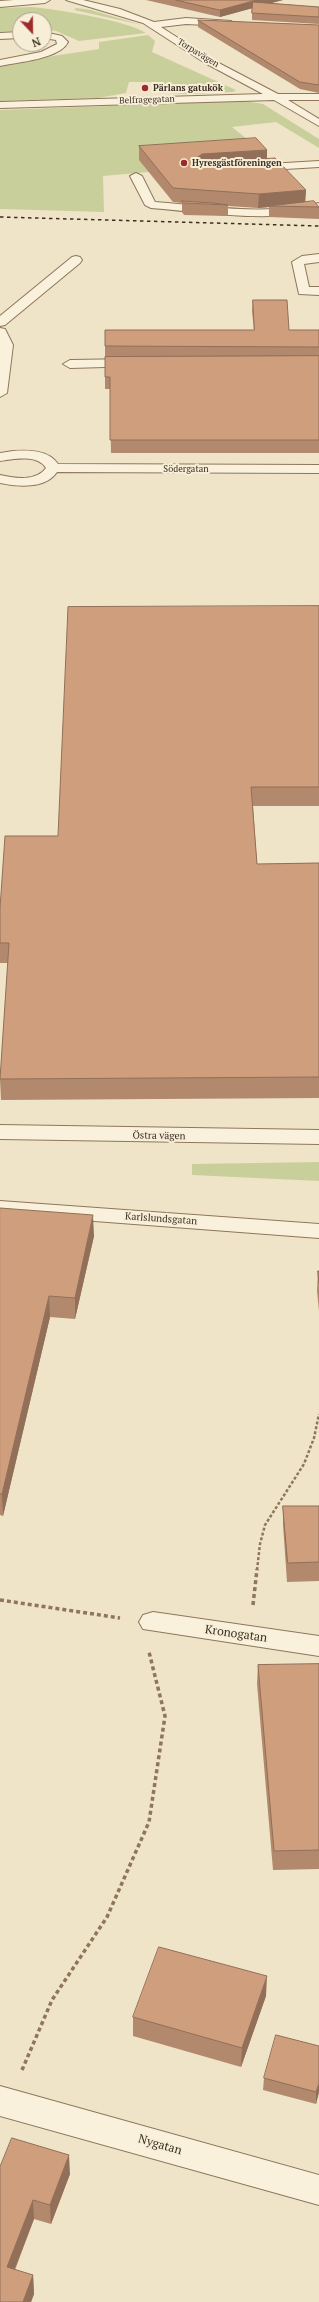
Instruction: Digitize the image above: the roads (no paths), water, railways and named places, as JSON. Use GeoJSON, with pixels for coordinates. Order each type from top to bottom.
{"type":"FeatureCollection","features":[{"type":"Feature","properties":{"kind":"street"},"geometry":{"type":"LineString","coordinates":[[0,4],[45,0]]}},
{"type":"Feature","properties":{"kind":"street","name":"Torpavägen"},"geometry":{"type":"LineString","coordinates":[[70,0],[132,16],[153,25],[208,61],[276,96],[319,123]]}},
{"type":"Feature","properties":{"kind":"street"},"geometry":{"type":"LineString","coordinates":[[153,25],[186,21],[236,24]]}},
{"type":"Feature","properties":{"kind":"street"},"geometry":{"type":"LineString","coordinates":[[0,36],[12,35]]}},
{"type":"Feature","properties":{"kind":"street"},"geometry":{"type":"LineString","coordinates":[[52,37],[59,38],[63,42],[61,46],[52,50]]}},
{"type":"Feature","properties":{"kind":"street"},"geometry":{"type":"LineString","coordinates":[[0,63],[48,52]]}},
{"type":"Feature","properties":{"kind":"street","name":"Belfragegatan"},"geometry":{"type":"LineString","coordinates":[[0,105],[276,96],[319,97]]}},
{"type":"Feature","properties":{"kind":"street"},"geometry":{"type":"LineString","coordinates":[[242,169],[319,164]]}},
{"type":"Feature","properties":{"kind":"street"},"geometry":{"type":"LineString","coordinates":[[136,176],[151,205],[279,211],[306,210],[319,206]]}},
{"type":"Feature","properties":{"kind":"street"},"geometry":{"type":"LineString","coordinates":[[319,258],[306,259],[298,262],[303,291],[319,291]]}},
{"type":"Feature","properties":{"kind":"street"},"geometry":{"type":"LineString","coordinates":[[0,322],[76,260]]}},
{"type":"Feature","properties":{"kind":"street"},"geometry":{"type":"LineString","coordinates":[[0,332],[6,344],[0,393]]}},
{"type":"Feature","properties":{"kind":"street"},"geometry":{"type":"LineString","coordinates":[[70,364],[145,363]]}},
{"type":"Feature","properties":{"kind":"street"},"geometry":{"type":"LineString","coordinates":[[0,444],[5,456],[39,457],[48,461],[53,468],[48,474],[38,479],[2,482]]}},
{"type":"Feature","properties":{"kind":"street","name":"Södergatan"},"geometry":{"type":"LineString","coordinates":[[53,468],[319,469]]}},
{"type":"Feature","properties":{"kind":"street","name":"Östra vägen"},"geometry":{"type":"LineString","coordinates":[[0,1132],[188,1136],[319,1136]]}},
{"type":"Feature","properties":{"kind":"street","name":"Karlslundsgatan"},"geometry":{"type":"LineString","coordinates":[[2,1207],[319,1231]]}},
{"type":"Feature","properties":{"kind":"street","name":"Kronogatan"},"geometry":{"type":"LineString","coordinates":[[153,1622],[319,1646]]}},
{"type":"Feature","properties":{"kind":"street","name":"Nygatan"},"geometry":{"type":"LineString","coordinates":[[0,2101],[319,2190]]}},
{"type":"Feature","properties":{"kind":"railway"},"geometry":{"type":"LineString","coordinates":[[0,217],[319,226]]}},
{"type":"Feature","properties":{"kind":"place","name":"Pärlans gatukök"},"geometry":{"type":"Point","coordinates":[145,88]}},
{"type":"Feature","properties":{"kind":"place","name":"Hyresgästföreningen"},"geometry":{"type":"Point","coordinates":[184,163]}}]}
